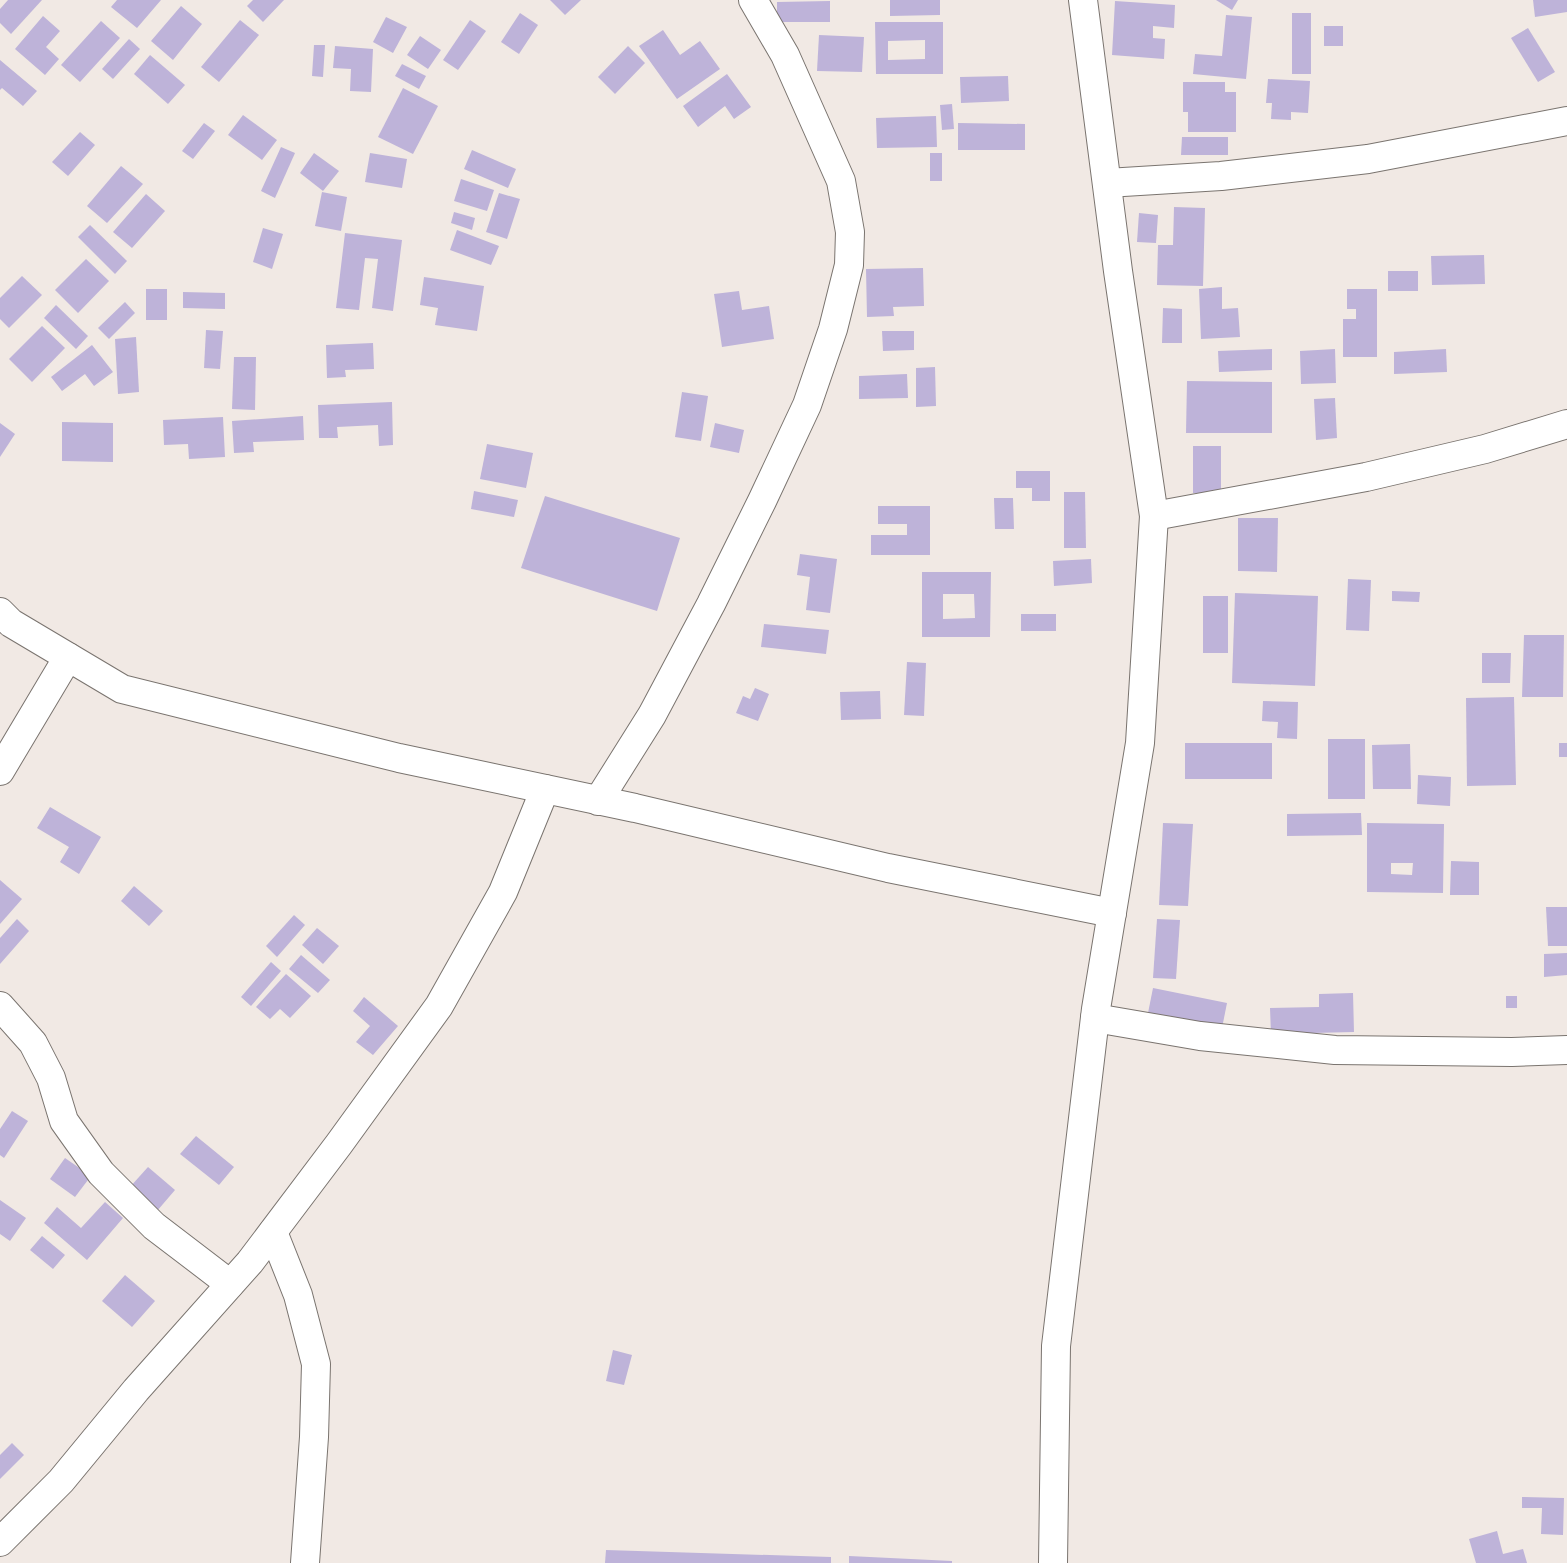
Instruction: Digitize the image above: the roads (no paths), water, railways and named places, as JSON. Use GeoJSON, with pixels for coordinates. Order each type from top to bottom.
{"type":"FeatureCollection","features":[{"type":"Feature","properties":{"kind":"street"},"geometry":{"type":"LineString","coordinates":[[598,800],[652,715],[712,604],[766,493],[807,405],[833,329],[849,265],[850,232],[841,181],[785,55],[753,0]]}},
{"type":"Feature","properties":{"kind":"street"},"geometry":{"type":"LineString","coordinates":[[1053,1563],[1056,1346],[1095,1018],[1140,743],[1154,516],[1083,0]]}},
{"type":"Feature","properties":{"kind":"street"},"geometry":{"type":"LineString","coordinates":[[1107,183],[1220,176],[1368,159],[1567,121]]}},
{"type":"Feature","properties":{"kind":"street"},"geometry":{"type":"LineString","coordinates":[[1154,516],[1366,478],[1485,449],[1567,424]]}},
{"type":"Feature","properties":{"kind":"street"},"geometry":{"type":"LineString","coordinates":[[0,612],[12,623],[122,689],[399,758],[598,800],[888,868],[1112,912]]}},
{"type":"Feature","properties":{"kind":"street"},"geometry":{"type":"LineString","coordinates":[[0,771],[68,657]]}},
{"type":"Feature","properties":{"kind":"street"},"geometry":{"type":"LineString","coordinates":[[0,1542],[61,1481],[136,1390],[250,1262],[339,1144],[439,1006],[503,892],[545,789]]}},
{"type":"Feature","properties":{"kind":"street"},"geometry":{"type":"LineString","coordinates":[[0,1006],[33,1043],[51,1078],[64,1121],[100,1173],[154,1226],[230,1284]]}},
{"type":"Feature","properties":{"kind":"street"},"geometry":{"type":"LineString","coordinates":[[1095,1018],[1200,1036],[1335,1050],[1512,1052],[1567,1050]]}},
{"type":"Feature","properties":{"kind":"street"},"geometry":{"type":"LineString","coordinates":[[273,1232],[298,1295],[316,1364],[314,1437],[305,1563]]}}]}
